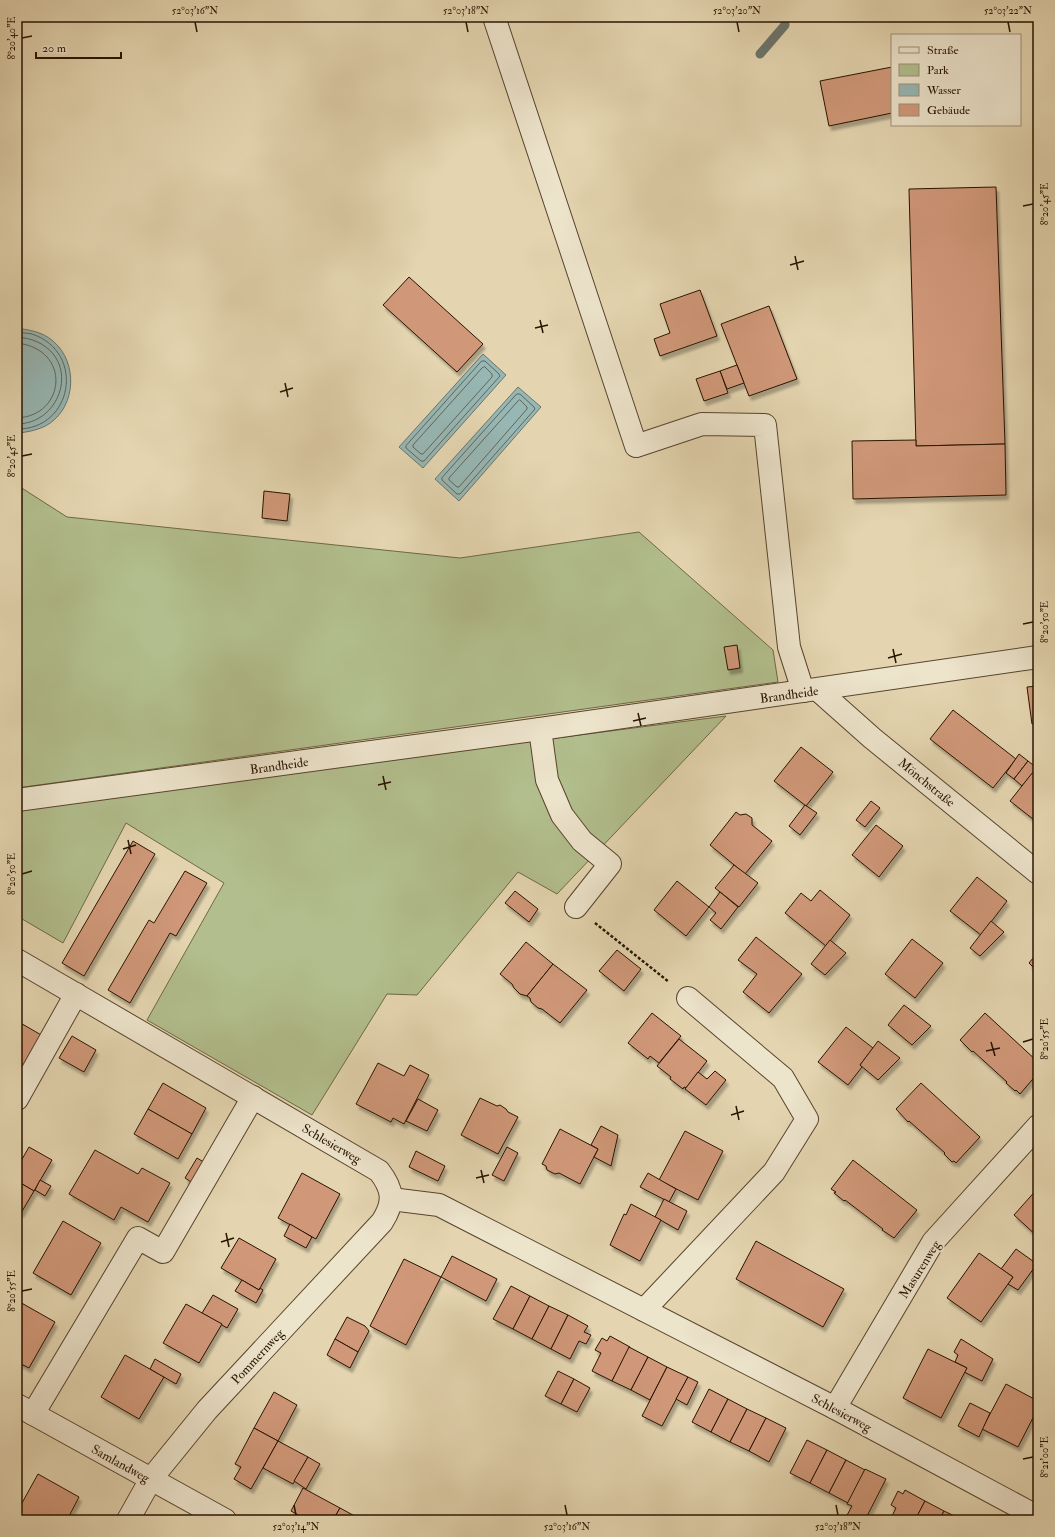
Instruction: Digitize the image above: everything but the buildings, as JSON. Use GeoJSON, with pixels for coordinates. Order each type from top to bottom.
{"type":"FeatureCollection","features":[{"type":"Feature","properties":{"kind":"street"},"geometry":{"type":"LineString","coordinates":[[494,17],[636,446],[702,424],[765,425],[789,648],[811,690]]}},
{"type":"Feature","properties":{"kind":"street","name":"Brandheide"},"geometry":{"type":"LineString","coordinates":[[17,800],[540,729],[1038,658]]}},
{"type":"Feature","properties":{"kind":"street","name":"Mönchstraße"},"geometry":{"type":"LineString","coordinates":[[811,690],[1038,873]]}},
{"type":"Feature","properties":{"kind":"street"},"geometry":{"type":"LineString","coordinates":[[540,729],[547,780],[562,815],[582,841],[610,864],[576,907]]}},
{"type":"Feature","properties":{"kind":"street","name":"Schlesierweg"},"geometry":{"type":"LineString","coordinates":[[17,960],[379,1171],[388,1182],[391,1199],[439,1205],[835,1408],[1038,1517]]}},
{"type":"Feature","properties":{"kind":"street"},"geometry":{"type":"LineString","coordinates":[[17,1099],[76,994]]}},
{"type":"Feature","properties":{"kind":"street"},"geometry":{"type":"LineString","coordinates":[[644,1310],[774,1172],[807,1119],[783,1078],[688,998]]}},
{"type":"Feature","properties":{"kind":"street"},"geometry":{"type":"LineString","coordinates":[[25,1410],[138,1238],[163,1252],[253,1097]]}},
{"type":"Feature","properties":{"kind":"street","name":"Masurenweg"},"geometry":{"type":"LineString","coordinates":[[835,1408],[933,1242],[1038,1126]]}},
{"type":"Feature","properties":{"kind":"street","name":"Pommernweg"},"geometry":{"type":"LineString","coordinates":[[128,1520],[151,1479],[207,1410],[382,1222],[389,1211],[391,1199]]}},
{"type":"Feature","properties":{"kind":"street","name":"Samlandweg"},"geometry":{"type":"LineString","coordinates":[[25,1410],[225,1520]]}},
{"type":"Feature","properties":{"kind":"path"},"geometry":{"type":"LineString","coordinates":[[576,907],[688,998]]}},
{"type":"Feature","properties":{"kind":"green space"},"geometry":{"type":"Polygon","coordinates":[[[17,485],[67,517],[460,558],[639,532],[773,650],[778,682],[17,788],[17,485]]]}},
{"type":"Feature","properties":{"kind":"green space"},"geometry":{"type":"Polygon","coordinates":[[[726,716],[557,894],[518,872],[417,995],[387,994],[312,1115],[147,1020],[224,883],[126,823],[63,943],[17,916],[17,808],[726,716]]]}},
{"type":"Feature","properties":{"kind":"water"},"geometry":{"type":"Polygon","coordinates":[[[17,328],[41,334],[49,338],[58,346],[65,355],[71,378],[67,401],[62,411],[54,420],[42,428],[20,433],[17,433],[17,328]]]}},
{"type":"Feature","properties":{"kind":"water"},"geometry":{"type":"Polygon","coordinates":[[[483,354],[506,375],[423,468],[399,447],[483,354]]]}},
{"type":"Feature","properties":{"kind":"water"},"geometry":{"type":"Polygon","coordinates":[[[518,387],[541,407],[459,501],[435,479],[518,387]]]}},
{"type":"Feature","properties":{"kind":"waterway"},"geometry":{"type":"LineString","coordinates":[[760,54],[785,25],[784,17]]}}]}
